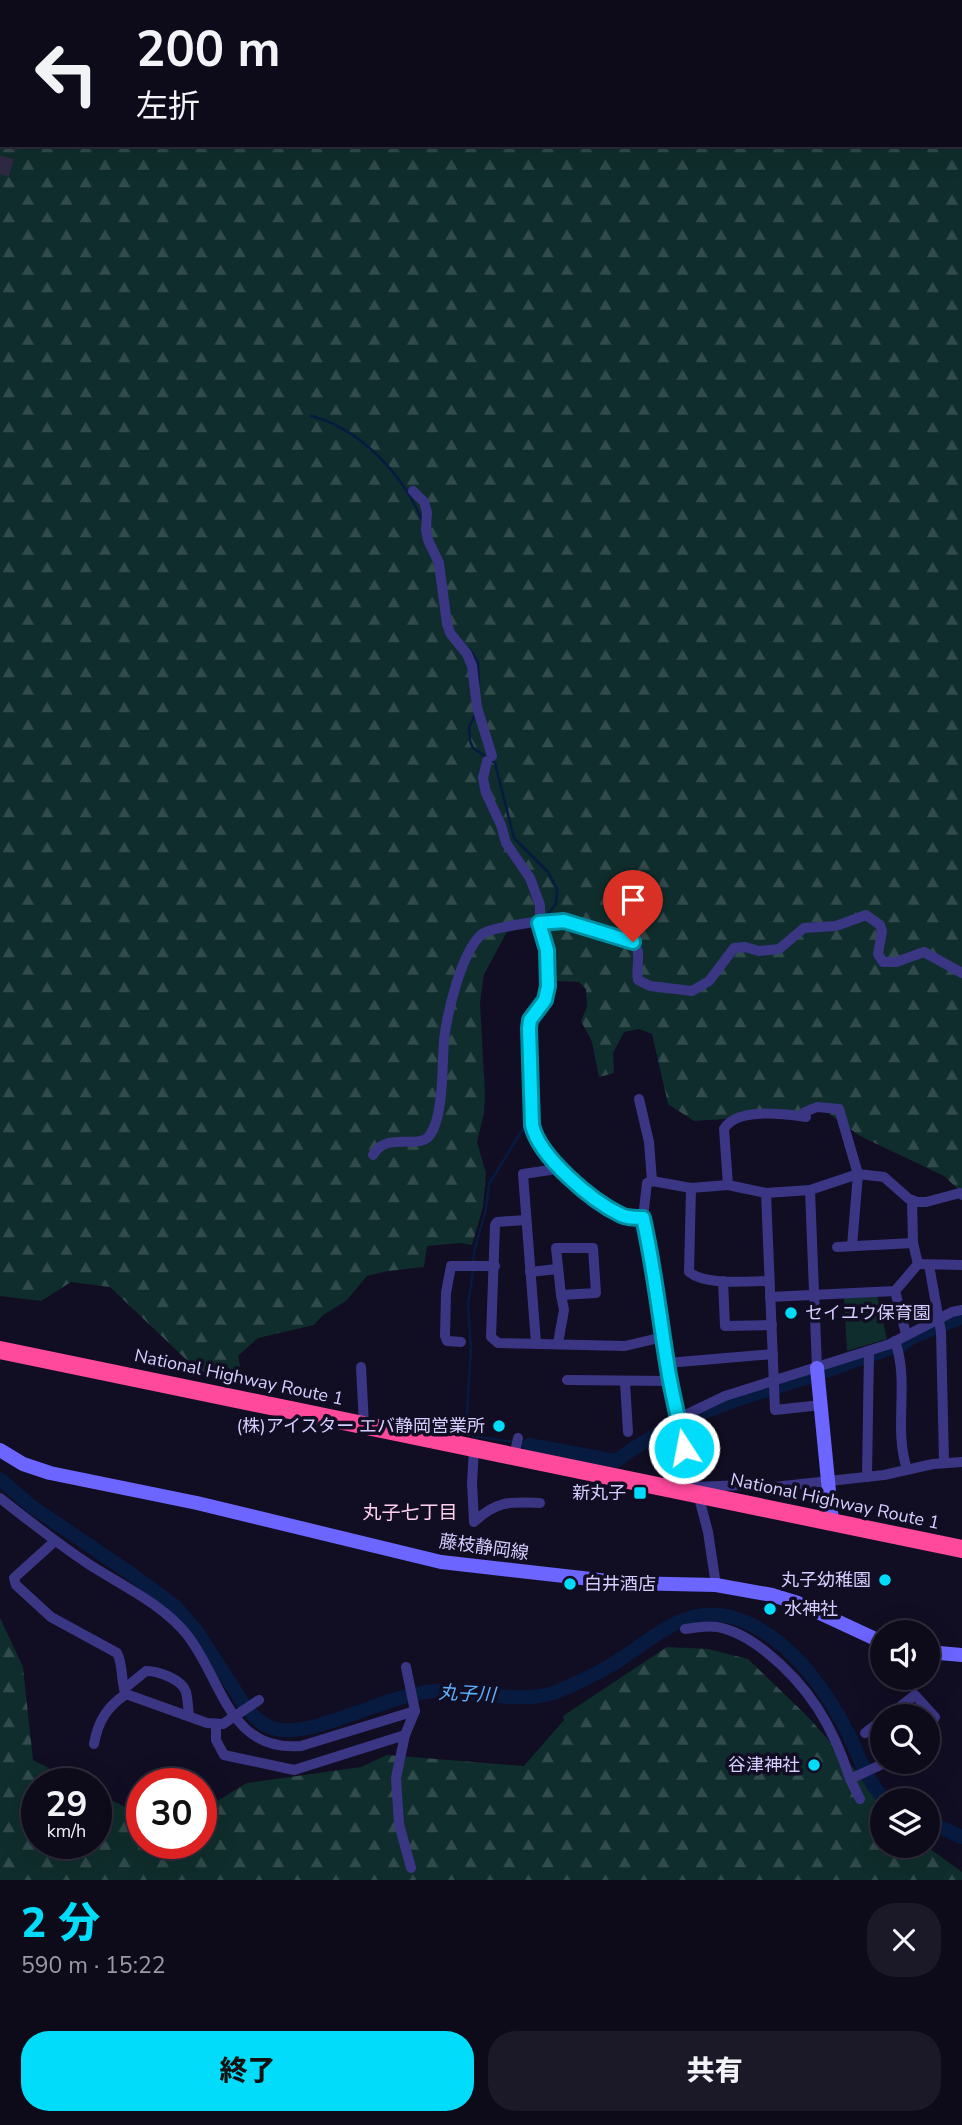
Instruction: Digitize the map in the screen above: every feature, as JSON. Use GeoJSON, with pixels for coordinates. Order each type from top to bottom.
{"type":"FeatureCollection","features":[{"type":"Feature","properties":{"kind":"highway","name":"National Highway Route 1"},"geometry":{"type":"LineString","coordinates":[[0,1350],[474,1448],[516,1447],[832,1522],[962,1549]]}},
{"type":"Feature","properties":{"kind":"main road"},"geometry":{"type":"LineString","coordinates":[[817,1368],[832,1522]]}},
{"type":"Feature","properties":{"kind":"main road","name":"藤枝静岡線"},"geometry":{"type":"LineString","coordinates":[[0,1450],[23,1465],[50,1473],[197,1503],[441,1562],[626,1583],[716,1585],[785,1599],[870,1637]]}},
{"type":"Feature","properties":{"kind":"main road"},"geometry":{"type":"LineString","coordinates":[[940,1653],[962,1655]]}},
{"type":"Feature","properties":{"kind":"street"},"geometry":{"type":"LineString","coordinates":[[414,491],[424,502],[427,512],[426,530],[439,563],[450,633],[472,666],[477,707],[490,759],[483,778],[486,793],[506,843],[530,878],[540,905],[539,923],[547,950],[548,986],[545,1000],[530,1020],[529,1028],[532,1125],[535,1137],[577,1185],[623,1217],[643,1218]]}},
{"type":"Feature","properties":{"kind":"street"},"geometry":{"type":"LineString","coordinates":[[373,1154],[377,1147],[388,1142],[425,1139],[431,1133],[440,1097],[444,1041],[450,1012],[466,961],[478,938],[493,929],[564,921],[630,940],[638,950],[638,980],[649,986],[683,991],[698,988],[709,981],[734,948],[745,947],[759,951],[779,948],[804,928],[836,926],[866,915],[880,925],[882,931],[878,954],[883,962],[903,960],[925,952],[962,973]]}},
{"type":"Feature","properties":{"kind":"street"},"geometry":{"type":"LineString","coordinates":[[639,1099],[649,1142],[652,1181]]}},
{"type":"Feature","properties":{"kind":"street"},"geometry":{"type":"LineString","coordinates":[[728,1185],[724,1129],[728,1121],[759,1114],[806,1117],[805,1112],[817,1107],[839,1109],[858,1174],[852,1246]]}},
{"type":"Feature","properties":{"kind":"street"},"geometry":{"type":"LineString","coordinates":[[536,1343],[523,1174],[553,1169],[554,1160]]}},
{"type":"Feature","properties":{"kind":"street"},"geometry":{"type":"LineString","coordinates":[[716,1585],[708,1532],[687,1463],[670,1381],[654,1267],[643,1218],[647,1183],[652,1181],[691,1188],[728,1185],[766,1193],[810,1190],[858,1174],[884,1177],[912,1200],[926,1202],[960,1193],[962,1195]]}},
{"type":"Feature","properties":{"kind":"street"},"geometry":{"type":"LineString","coordinates":[[691,1188],[688,1269],[695,1277],[723,1281],[769,1281]]}},
{"type":"Feature","properties":{"kind":"street"},"geometry":{"type":"LineString","coordinates":[[810,1190],[817,1368]]}},
{"type":"Feature","properties":{"kind":"street"},"geometry":{"type":"LineString","coordinates":[[766,1193],[775,1409],[821,1405]]}},
{"type":"Feature","properties":{"kind":"street"},"geometry":{"type":"LineString","coordinates":[[912,1200],[913,1243],[918,1264]]}},
{"type":"Feature","properties":{"kind":"street"},"geometry":{"type":"LineString","coordinates":[[526,1220],[497,1222],[495,1225],[491,1337],[498,1343],[625,1346],[663,1337]]}},
{"type":"Feature","properties":{"kind":"street"},"geometry":{"type":"LineString","coordinates":[[837,1247],[913,1243]]}},
{"type":"Feature","properties":{"kind":"street"},"geometry":{"type":"LineString","coordinates":[[558,1343],[564,1310],[561,1295],[557,1269],[556,1248],[593,1248],[596,1293],[561,1295]]}},
{"type":"Feature","properties":{"kind":"street"},"geometry":{"type":"LineString","coordinates":[[770,1297],[895,1291],[918,1264]]}},
{"type":"Feature","properties":{"kind":"street"},"geometry":{"type":"LineString","coordinates":[[918,1264],[962,1265]]}},
{"type":"Feature","properties":{"kind":"street"},"geometry":{"type":"LineString","coordinates":[[929,1265],[939,1324],[944,1462]]}},
{"type":"Feature","properties":{"kind":"street"},"geometry":{"type":"LineString","coordinates":[[461,1342],[447,1341],[445,1336],[446,1293],[451,1266],[495,1266]]}},
{"type":"Feature","properties":{"kind":"street"},"geometry":{"type":"LineString","coordinates":[[530,1272],[557,1269]]}},
{"type":"Feature","properties":{"kind":"street"},"geometry":{"type":"LineString","coordinates":[[723,1281],[725,1326],[772,1325]]}},
{"type":"Feature","properties":{"kind":"street"},"geometry":{"type":"LineString","coordinates":[[895,1291],[906,1334]]}},
{"type":"Feature","properties":{"kind":"street"},"geometry":{"type":"LineString","coordinates":[[679,1422],[725,1396],[774,1385],[869,1351],[897,1346],[906,1334],[939,1324],[962,1310]]}},
{"type":"Feature","properties":{"kind":"street"},"geometry":{"type":"LineString","coordinates":[[897,1346],[902,1365],[902,1435],[907,1469]]}},
{"type":"Feature","properties":{"kind":"street"},"geometry":{"type":"LineString","coordinates":[[867,1477],[869,1351]]}},
{"type":"Feature","properties":{"kind":"street"},"geometry":{"type":"LineString","coordinates":[[667,1363],[773,1354]]}},
{"type":"Feature","properties":{"kind":"street"},"geometry":{"type":"LineString","coordinates":[[361,1367],[364,1425]]}},
{"type":"Feature","properties":{"kind":"street"},"geometry":{"type":"LineString","coordinates":[[567,1380],[670,1381]]}},
{"type":"Feature","properties":{"kind":"street"},"geometry":{"type":"LineString","coordinates":[[625,1382],[628,1432]]}},
{"type":"Feature","properties":{"kind":"street"},"geometry":{"type":"LineString","coordinates":[[474,1448],[474,1522],[488,1509],[506,1502],[540,1503]]}},
{"type":"Feature","properties":{"kind":"street"},"geometry":{"type":"LineString","coordinates":[[697,1490],[744,1485],[774,1487],[867,1477],[944,1462],[962,1462]]}},
{"type":"Feature","properties":{"kind":"street"},"geometry":{"type":"LineString","coordinates":[[0,1498],[55,1542],[154,1606],[177,1624],[197,1649],[235,1716],[247,1732],[258,1740],[272,1745],[300,1746],[415,1710]]}},
{"type":"Feature","properties":{"kind":"street"},"geometry":{"type":"LineString","coordinates":[[55,1542],[14,1578],[16,1585],[51,1617],[117,1653],[122,1662],[125,1691]]}},
{"type":"Feature","properties":{"kind":"street"},"geometry":{"type":"LineString","coordinates":[[685,1629],[716,1626],[732,1631],[758,1645],[798,1679],[825,1719],[860,1799]]}},
{"type":"Feature","properties":{"kind":"street"},"geometry":{"type":"LineString","coordinates":[[406,1667],[415,1710],[405,1735],[396,1778],[399,1824],[411,1868]]}},
{"type":"Feature","properties":{"kind":"street"},"geometry":{"type":"LineString","coordinates":[[93,1744],[104,1713],[146,1671],[158,1672],[182,1685],[186,1690],[189,1716]]}},
{"type":"Feature","properties":{"kind":"street"},"geometry":{"type":"LineString","coordinates":[[125,1691],[216,1724],[223,1724],[258,1702]]}},
{"type":"Feature","properties":{"kind":"street"},"geometry":{"type":"LineString","coordinates":[[904,1704],[915,1695],[923,1704]]}},
{"type":"Feature","properties":{"kind":"street"},"geometry":{"type":"LineString","coordinates":[[216,1724],[216,1740],[225,1755],[294,1770],[405,1735]]}},
{"type":"Feature","properties":{"kind":"street"},"geometry":{"type":"LineString","coordinates":[[865,1734],[870,1730]]}},
{"type":"Feature","properties":{"kind":"street"},"geometry":{"type":"LineString","coordinates":[[851,1778],[870,1770]]}},
{"type":"Feature","properties":{"kind":"green space"},"geometry":{"type":"Polygon","coordinates":[[[0,147],[962,147],[962,1193],[944,1176],[860,1136],[814,1103],[798,1112],[755,1109],[725,1119],[694,1121],[668,1104],[652,1034],[639,1029],[624,1032],[613,1053],[614,1073],[599,1077],[592,1042],[581,1021],[587,1007],[586,989],[579,982],[556,981],[557,971],[549,934],[532,927],[507,932],[484,974],[480,1003],[485,1095],[477,1142],[486,1173],[483,1207],[472,1245],[460,1243],[427,1246],[424,1267],[367,1276],[346,1301],[323,1315],[314,1325],[258,1338],[238,1356],[241,1370],[219,1381],[194,1367],[110,1287],[71,1282],[41,1301],[0,1296],[0,147]]]}},
{"type":"Feature","properties":{"kind":"green space"},"geometry":{"type":"Polygon","coordinates":[[[877,1295],[887,1339],[847,1351],[844,1298],[877,1295]]]}},
{"type":"Feature","properties":{"kind":"green space"},"geometry":{"type":"Polygon","coordinates":[[[0,1618],[23,1667],[33,1760],[49,1768],[21,1768],[21,1859],[112,1859],[112,1800],[126,1808],[126,1859],[217,1859],[217,1801],[247,1783],[361,1767],[387,1755],[524,1766],[564,1720],[563,1716],[667,1647],[708,1649],[748,1659],[807,1716],[871,1788],[870,1858],[940,1856],[962,1872],[962,1880],[0,1880],[0,1618]]]}},
{"type":"Feature","properties":{"kind":"waterway"},"geometry":{"type":"LineString","coordinates":[[311,416],[346,431],[377,455],[403,486],[422,520]]}},
{"type":"Feature","properties":{"kind":"waterway"},"geometry":{"type":"LineString","coordinates":[[470,650],[478,662],[479,682]]}},
{"type":"Feature","properties":{"kind":"waterway"},"geometry":{"type":"LineString","coordinates":[[476,713],[469,727],[470,741],[473,748],[495,763],[514,838],[548,872],[557,889],[556,904],[545,917]]}},
{"type":"Feature","properties":{"kind":"waterway"},"geometry":{"type":"LineString","coordinates":[[473,1263],[489,1184],[527,1122]]}},
{"type":"Feature","properties":{"kind":"waterway"},"geometry":{"type":"LineString","coordinates":[[473,1270],[468,1305],[471,1348],[466,1428],[473,1436],[513,1442]]}},
{"type":"Feature","properties":{"kind":"waterway"},"geometry":{"type":"LineString","coordinates":[[823,1372],[903,1344],[912,1337],[962,1317]]}},
{"type":"Feature","properties":{"kind":"waterway"},"geometry":{"type":"LineString","coordinates":[[529,1445],[616,1461],[685,1420],[812,1376]]}},
{"type":"Feature","properties":{"kind":"waterway"},"geometry":{"type":"LineString","coordinates":[[519,1443],[529,1445]]}},
{"type":"Feature","properties":{"kind":"waterway","name":"丸子川"},"geometry":{"type":"LineString","coordinates":[[0,1479],[31,1506],[176,1607],[196,1630],[247,1709],[258,1720],[272,1728],[307,1728],[395,1699],[435,1691],[512,1697],[542,1696],[599,1672],[682,1620],[714,1614],[751,1624],[769,1635],[802,1665],[829,1700],[876,1788]]}},
{"type":"Feature","properties":{"kind":"waterway","name":"丸子川"},"geometry":{"type":"LineString","coordinates":[[940,1827],[962,1837]]}},
{"type":"Feature","properties":{"kind":"tunnel"},"geometry":{"type":"LineString","coordinates":[[0,174],[8,147]]}},
{"type":"Feature","properties":{"kind":"place","name":"セイユウ保育園"},"geometry":{"type":"Point","coordinates":[791,1313]}},
{"type":"Feature","properties":{"kind":"place","name":"(株)アイスター エバ静岡営業所"},"geometry":{"type":"Point","coordinates":[499,1426]}},
{"type":"Feature","properties":{"kind":"place","name":"新丸子"},"geometry":{"type":"Point","coordinates":[640,1493]}},
{"type":"Feature","properties":{"kind":"place","name":"丸子幼稚園"},"geometry":{"type":"Point","coordinates":[885,1580]}},
{"type":"Feature","properties":{"kind":"place","name":"白井酒店"},"geometry":{"type":"Point","coordinates":[570,1584]}},
{"type":"Feature","properties":{"kind":"place","name":"水神社"},"geometry":{"type":"Point","coordinates":[770,1609]}},
{"type":"Feature","properties":{"kind":"place","name":"谷津神社"},"geometry":{"type":"Point","coordinates":[814,1765]}},
{"type":"Feature","properties":{"kind":"district","name":"丸子七丁目"},"geometry":{"type":"Point","coordinates":[410,1513]}},
{"type":"Feature","properties":{"kind":"route"},"geometry":{"type":"LineString","coordinates":[[633,942],[564,921],[539,923],[547,950],[548,986],[545,1000],[530,1020],[529,1028],[532,1125],[535,1137],[577,1185],[623,1217],[643,1218],[654,1267],[672,1394],[684,1448]]}}]}
